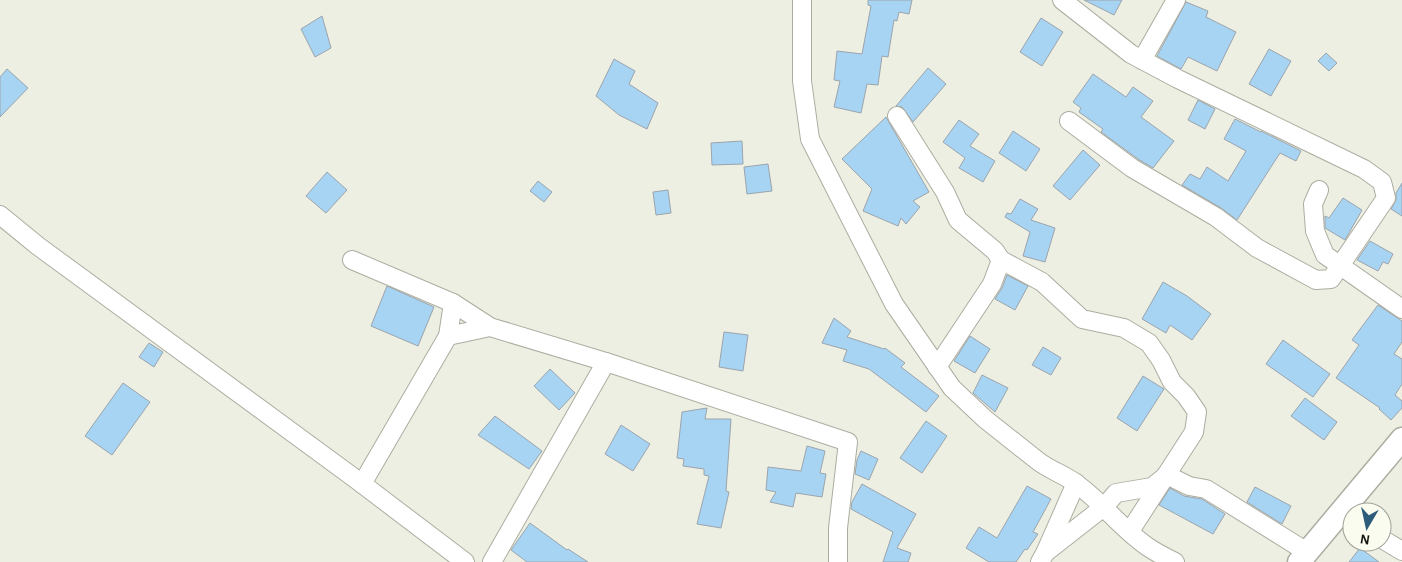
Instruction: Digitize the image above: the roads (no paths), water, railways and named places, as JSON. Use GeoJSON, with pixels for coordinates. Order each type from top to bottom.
{"type":"FeatureCollection","features":[{"type":"Feature","properties":{"kind":"street"},"geometry":{"type":"LineString","coordinates":[[802,0],[802,81],[810,139],[894,304],[952,388],[985,419],[1048,468],[1076,483],[1152,550],[1176,562]]}},
{"type":"Feature","properties":{"kind":"street"},"geometry":{"type":"LineString","coordinates":[[1062,0],[1115,40],[1122,48],[1142,60],[1364,169],[1382,182],[1386,198],[1332,279],[1316,280],[1257,248],[1216,217],[1132,168],[1069,122]]}},
{"type":"Feature","properties":{"kind":"street"},"geometry":{"type":"LineString","coordinates":[[1142,60],[1176,0]]}},
{"type":"Feature","properties":{"kind":"street"},"geometry":{"type":"LineString","coordinates":[[898,116],[945,192],[958,220],[995,251],[1001,260],[1042,282],[1082,320],[1124,328],[1148,343],[1161,360],[1172,382],[1186,396],[1197,412],[1194,432],[1130,532]]}},
{"type":"Feature","properties":{"kind":"street"},"geometry":{"type":"LineString","coordinates":[[1319,190],[1313,204],[1315,231],[1326,255],[1402,309]]}},
{"type":"Feature","properties":{"kind":"street"},"geometry":{"type":"LineString","coordinates":[[0,215],[38,246],[465,562]]}},
{"type":"Feature","properties":{"kind":"street"},"geometry":{"type":"LineString","coordinates":[[352,260],[453,303],[490,327],[606,362],[848,442],[838,528],[838,562]]}},
{"type":"Feature","properties":{"kind":"street"},"geometry":{"type":"LineString","coordinates":[[937,367],[992,284],[1001,260]]}},
{"type":"Feature","properties":{"kind":"street"},"geometry":{"type":"LineString","coordinates":[[362,484],[448,336],[453,303]]}},
{"type":"Feature","properties":{"kind":"street"},"geometry":{"type":"LineString","coordinates":[[448,336],[490,327]]}},
{"type":"Feature","properties":{"kind":"street"},"geometry":{"type":"LineString","coordinates":[[492,562],[606,362]]}},
{"type":"Feature","properties":{"kind":"street"},"geometry":{"type":"LineString","coordinates":[[1356,502],[1402,439]]}},
{"type":"Feature","properties":{"kind":"street"},"geometry":{"type":"LineString","coordinates":[[1042,558],[1104,506],[1116,493],[1152,487],[1167,475]]}},
{"type":"Feature","properties":{"kind":"street"},"geometry":{"type":"LineString","coordinates":[[1167,475],[1189,486],[1206,489],[1303,557],[1342,519]]}},
{"type":"Feature","properties":{"kind":"street"},"geometry":{"type":"LineString","coordinates":[[1042,558],[1076,483]]}}]}
